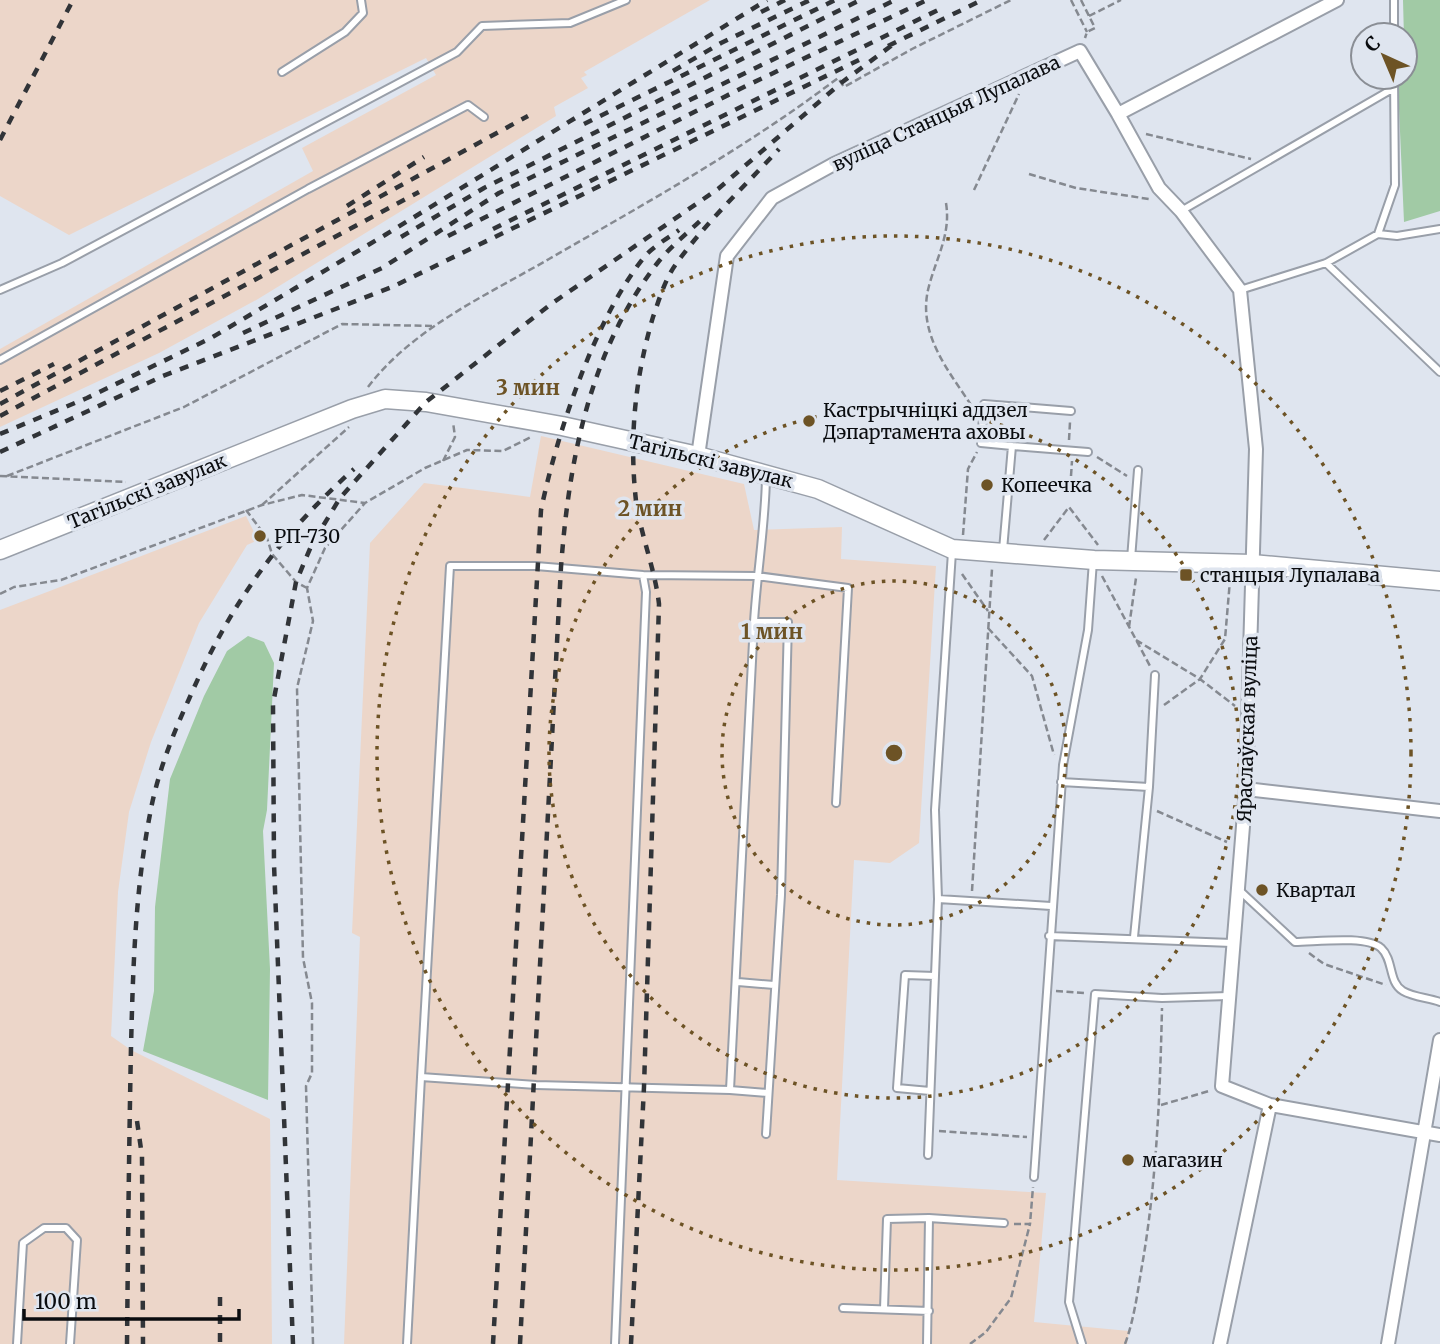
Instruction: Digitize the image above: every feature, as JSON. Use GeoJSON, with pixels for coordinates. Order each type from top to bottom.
{"type":"FeatureCollection","features":[{"type":"Feature","properties":{"kind":"main road","name":"Тагільскі завулак"},"geometry":{"type":"LineString","coordinates":[[0,550],[352,409],[385,399],[551,424],[766,472],[818,489],[955,552],[1096,552],[1135,561],[1252,564],[1440,581]]}},
{"type":"Feature","properties":{"kind":"street"},"geometry":{"type":"LineString","coordinates":[[1240,290],[1177,206],[1160,188],[1118,114],[1337,0]]}},
{"type":"Feature","properties":{"kind":"street","name":"вуліца Станцыя Лупалава"},"geometry":{"type":"LineString","coordinates":[[698,456],[727,256],[772,198],[834,164],[1080,51],[1118,114]]}},
{"type":"Feature","properties":{"kind":"street","name":"Яраслаўская вуліца"},"geometry":{"type":"LineString","coordinates":[[1222,1086],[1246,789],[1256,449],[1240,290]]}},
{"type":"Feature","properties":{"kind":"street"},"geometry":{"type":"LineString","coordinates":[[1246,789],[1440,811]]}},
{"type":"Feature","properties":{"kind":"street"},"geometry":{"type":"LineString","coordinates":[[1388,1344],[1440,1040]]}},
{"type":"Feature","properties":{"kind":"street"},"geometry":{"type":"LineString","coordinates":[[1222,1086],[1270,1105],[1440,1135]]}},
{"type":"Feature","properties":{"kind":"street"},"geometry":{"type":"LineString","coordinates":[[1220,1344],[1270,1105]]}},
{"type":"Feature","properties":{"kind":"lane"},"geometry":{"type":"LineString","coordinates":[[282,72],[345,32],[363,13],[361,0]]}},
{"type":"Feature","properties":{"kind":"lane"},"geometry":{"type":"LineString","coordinates":[[0,290],[62,263],[457,52],[482,26],[570,23],[626,0]]}},
{"type":"Feature","properties":{"kind":"lane"},"geometry":{"type":"LineString","coordinates":[[1394,0],[1394,21]]}},
{"type":"Feature","properties":{"kind":"lane"},"geometry":{"type":"LineString","coordinates":[[1177,206],[1265,163],[1389,91]]}},
{"type":"Feature","properties":{"kind":"lane"},"geometry":{"type":"LineString","coordinates":[[1378,234],[1395,185],[1394,91]]}},
{"type":"Feature","properties":{"kind":"lane"},"geometry":{"type":"LineString","coordinates":[[0,360],[295,195],[468,105],[484,117]]}},
{"type":"Feature","properties":{"kind":"lane"},"geometry":{"type":"LineString","coordinates":[[1240,290],[1326,263],[1378,234],[1397,236],[1440,231]]}},
{"type":"Feature","properties":{"kind":"lane"},"geometry":{"type":"LineString","coordinates":[[1326,263],[1440,372]]}},
{"type":"Feature","properties":{"kind":"lane"},"geometry":{"type":"LineString","coordinates":[[1071,411],[984,404],[981,443],[1088,452]]}},
{"type":"Feature","properties":{"kind":"lane"},"geometry":{"type":"LineString","coordinates":[[998,552],[1012,446]]}},
{"type":"Feature","properties":{"kind":"lane"},"geometry":{"type":"LineString","coordinates":[[1135,561],[1138,470]]}},
{"type":"Feature","properties":{"kind":"lane"},"geometry":{"type":"LineString","coordinates":[[730,1090],[738,982],[754,622],[757,576],[765,530],[766,472]]}},
{"type":"Feature","properties":{"kind":"lane"},"geometry":{"type":"LineString","coordinates":[[928,1155],[938,899],[934,810],[955,552]]}},
{"type":"Feature","properties":{"kind":"lane"},"geometry":{"type":"LineString","coordinates":[[1034,1177],[1061,782],[1088,630],[1096,552]]}},
{"type":"Feature","properties":{"kind":"lane"},"geometry":{"type":"LineString","coordinates":[[407,1344],[450,566],[561,567],[643,575],[757,576],[848,588],[836,803]]}},
{"type":"Feature","properties":{"kind":"lane"},"geometry":{"type":"LineString","coordinates":[[615,1344],[646,592],[643,575]]}},
{"type":"Feature","properties":{"kind":"lane"},"geometry":{"type":"LineString","coordinates":[[754,622],[788,622],[781,895],[766,1134]]}},
{"type":"Feature","properties":{"kind":"lane"},"geometry":{"type":"LineString","coordinates":[[1134,937],[1149,787],[1155,675]]}},
{"type":"Feature","properties":{"kind":"lane"},"geometry":{"type":"LineString","coordinates":[[1061,782],[1149,787]]}},
{"type":"Feature","properties":{"kind":"lane"},"geometry":{"type":"LineString","coordinates":[[1238,888],[1295,942],[1368,941],[1381,948],[1390,961],[1393,978],[1402,991],[1440,1002]]}},
{"type":"Feature","properties":{"kind":"lane"},"geometry":{"type":"LineString","coordinates":[[938,899],[1051,906]]}},
{"type":"Feature","properties":{"kind":"lane"},"geometry":{"type":"LineString","coordinates":[[1049,936],[1134,937],[1233,943]]}},
{"type":"Feature","properties":{"kind":"lane"},"geometry":{"type":"LineString","coordinates":[[930,1091],[897,1088],[905,975],[935,976]]}},
{"type":"Feature","properties":{"kind":"lane"},"geometry":{"type":"LineString","coordinates":[[738,982],[774,985]]}},
{"type":"Feature","properties":{"kind":"lane"},"geometry":{"type":"LineString","coordinates":[[1082,1344],[1069,1302],[1095,994],[1162,998],[1229,996]]}},
{"type":"Feature","properties":{"kind":"lane"},"geometry":{"type":"LineString","coordinates":[[421,1077],[536,1085],[624,1085],[767,1093]]}},
{"type":"Feature","properties":{"kind":"lane"},"geometry":{"type":"LineString","coordinates":[[884,1308],[887,1219],[929,1218],[1004,1223]]}},
{"type":"Feature","properties":{"kind":"lane"},"geometry":{"type":"LineString","coordinates":[[927,1344],[929,1218]]}},
{"type":"Feature","properties":{"kind":"lane"},"geometry":{"type":"LineString","coordinates":[[17,1344],[23,1243],[44,1228],[66,1228],[77,1240],[70,1344]]}},
{"type":"Feature","properties":{"kind":"lane"},"geometry":{"type":"LineString","coordinates":[[843,1308],[929,1311]]}},
{"type":"Feature","properties":{"kind":"path"},"geometry":{"type":"LineString","coordinates":[[262,505],[349,430],[352,409],[381,372],[434,326],[708,166],[785,118],[838,78],[844,87],[912,49],[1012,0]]}},
{"type":"Feature","properties":{"kind":"path"},"geometry":{"type":"LineString","coordinates":[[1070,0],[1087,32],[1095,28],[1081,0]]}},
{"type":"Feature","properties":{"kind":"path"},"geometry":{"type":"LineString","coordinates":[[1089,16],[1121,0]]}},
{"type":"Feature","properties":{"kind":"path"},"geometry":{"type":"LineString","coordinates":[[974,190],[1028,75]]}},
{"type":"Feature","properties":{"kind":"path"},"geometry":{"type":"LineString","coordinates":[[1127,130],[1265,163]]}},
{"type":"Feature","properties":{"kind":"path"},"geometry":{"type":"LineString","coordinates":[[1029,174],[1076,188],[1177,206]]}},
{"type":"Feature","properties":{"kind":"path"},"geometry":{"type":"LineString","coordinates":[[946,203],[949,221],[927,297],[930,342],[983,423]]}},
{"type":"Feature","properties":{"kind":"path"},"geometry":{"type":"LineString","coordinates":[[8,476],[184,407],[342,324],[434,326]]}},
{"type":"Feature","properties":{"kind":"path"},"geometry":{"type":"LineString","coordinates":[[443,461],[455,437],[450,407]]}},
{"type":"Feature","properties":{"kind":"path"},"geometry":{"type":"LineString","coordinates":[[1071,411],[1071,475]]}},
{"type":"Feature","properties":{"kind":"path"},"geometry":{"type":"LineString","coordinates":[[313,1344],[306,1086],[313,1073],[312,1003],[303,958],[297,688],[313,621],[307,588],[325,548],[366,503],[467,450],[503,452],[551,424]]}},
{"type":"Feature","properties":{"kind":"path"},"geometry":{"type":"LineString","coordinates":[[981,443],[968,469],[955,552],[989,614]]}},
{"type":"Feature","properties":{"kind":"path"},"geometry":{"type":"LineString","coordinates":[[1088,452],[1138,482]]}},
{"type":"Feature","properties":{"kind":"path"},"geometry":{"type":"LineString","coordinates":[[0,476],[134,482]]}},
{"type":"Feature","properties":{"kind":"path"},"geometry":{"type":"LineString","coordinates":[[0,594],[14,587],[61,580],[246,510],[302,495],[366,503]]}},
{"type":"Feature","properties":{"kind":"path"},"geometry":{"type":"LineString","coordinates":[[1044,540],[1069,508],[1096,552],[1129,627],[1155,675]]}},
{"type":"Feature","properties":{"kind":"path"},"geometry":{"type":"LineString","coordinates":[[246,510],[267,538],[272,554],[296,582],[307,588]]}},
{"type":"Feature","properties":{"kind":"path"},"geometry":{"type":"LineString","coordinates":[[971,901],[989,614],[998,552]]}},
{"type":"Feature","properties":{"kind":"path"},"geometry":{"type":"LineString","coordinates":[[1129,627],[1135,561]]}},
{"type":"Feature","properties":{"kind":"path"},"geometry":{"type":"LineString","coordinates":[[1153,713],[1200,679],[1225,639],[1231,564]]}},
{"type":"Feature","properties":{"kind":"path"},"geometry":{"type":"LineString","coordinates":[[988,628],[1032,676],[1054,755]]}},
{"type":"Feature","properties":{"kind":"path"},"geometry":{"type":"LineString","coordinates":[[1136,640],[1200,679],[1248,717]]}},
{"type":"Feature","properties":{"kind":"path"},"geometry":{"type":"LineString","coordinates":[[1147,807],[1241,848]]}},
{"type":"Feature","properties":{"kind":"path"},"geometry":{"type":"LineString","coordinates":[[1295,942],[1324,964],[1402,991]]}},
{"type":"Feature","properties":{"kind":"path"},"geometry":{"type":"LineString","coordinates":[[1047,990],[1095,994]]}},
{"type":"Feature","properties":{"kind":"path"},"geometry":{"type":"LineString","coordinates":[[1125,1344],[1132,1324],[1152,1207],[1160,1106],[1162,998]]}},
{"type":"Feature","properties":{"kind":"path"},"geometry":{"type":"LineString","coordinates":[[1160,1106],[1222,1086]]}},
{"type":"Feature","properties":{"kind":"path"},"geometry":{"type":"LineString","coordinates":[[929,1130],[1036,1138]]}},
{"type":"Feature","properties":{"kind":"path"},"geometry":{"type":"LineString","coordinates":[[970,1344],[985,1332],[1011,1298],[1030,1224],[1034,1177]]}},
{"type":"Feature","properties":{"kind":"path"},"geometry":{"type":"LineString","coordinates":[[1004,1223],[1030,1224]]}},
{"type":"Feature","properties":{"kind":"shaded area"},"geometry":{"type":"Polygon","coordinates":[[[0,0],[710,0],[584,72],[587,75],[581,78],[588,88],[554,107],[556,116],[258,299],[159,353],[0,427],[0,349],[313,171],[302,148],[436,75],[426,58],[69,235],[0,196],[0,0]]]}},
{"type":"Feature","properties":{"kind":"shaded area"},"geometry":{"type":"Polygon","coordinates":[[[541,436],[744,484],[754,530],[842,527],[841,559],[936,566],[919,843],[890,863],[854,860],[837,1180],[1046,1193],[1034,1322],[1129,1331],[1127,1344],[344,1344],[360,937],[352,933],[370,543],[424,483],[530,497],[541,436]]]}},
{"type":"Feature","properties":{"kind":"shaded area"},"geometry":{"type":"Polygon","coordinates":[[[246,516],[258,540],[247,545],[199,623],[151,742],[129,812],[118,892],[111,1036],[131,1050],[270,1119],[272,1344],[0,1344],[0,610],[246,516]]]}},
{"type":"Feature","properties":{"kind":"green space"},"geometry":{"type":"Polygon","coordinates":[[[1403,0],[1440,0],[1440,211],[1404,222],[1398,91],[1419,91],[1419,21],[1404,21],[1403,0]]]}},
{"type":"Feature","properties":{"kind":"green space"},"geometry":{"type":"Polygon","coordinates":[[[248,636],[264,642],[274,663],[267,810],[263,831],[270,969],[268,1100],[143,1051],[154,991],[155,907],[170,779],[204,696],[227,651],[248,636]]]}},
{"type":"Feature","properties":{"kind":"railway"},"geometry":{"type":"LineString","coordinates":[[0,140],[73,0]]}},
{"type":"Feature","properties":{"kind":"railway"},"geometry":{"type":"LineString","coordinates":[[0,434],[87,398],[211,338],[385,235],[767,0]]}},
{"type":"Feature","properties":{"kind":"railway"},"geometry":{"type":"LineString","coordinates":[[761,12],[785,0]]}},
{"type":"Feature","properties":{"kind":"railway"},"geometry":{"type":"LineString","coordinates":[[673,71],[721,43],[810,0]]}},
{"type":"Feature","properties":{"kind":"railway"},"geometry":{"type":"LineString","coordinates":[[584,124],[835,0]]}},
{"type":"Feature","properties":{"kind":"railway"},"geometry":{"type":"LineString","coordinates":[[401,237],[484,188],[860,0]]}},
{"type":"Feature","properties":{"kind":"railway"},"geometry":{"type":"LineString","coordinates":[[243,333],[382,268],[499,193],[895,0]]}},
{"type":"Feature","properties":{"kind":"railway"},"geometry":{"type":"LineString","coordinates":[[448,236],[746,86],[927,0]]}},
{"type":"Feature","properties":{"kind":"railway"},"geometry":{"type":"LineString","coordinates":[[888,46],[982,0]]}},
{"type":"Feature","properties":{"kind":"railway"},"geometry":{"type":"LineString","coordinates":[[493,229],[942,8]]}},
{"type":"Feature","properties":{"kind":"railway"},"geometry":{"type":"LineString","coordinates":[[293,1344],[274,864],[273,704],[296,582],[312,544],[340,498],[426,402],[551,304],[718,189],[841,83],[895,43]]}},
{"type":"Feature","properties":{"kind":"railway"},"geometry":{"type":"LineString","coordinates":[[0,452],[163,376],[392,287],[859,60]]}},
{"type":"Feature","properties":{"kind":"railway"},"geometry":{"type":"LineString","coordinates":[[0,404],[528,116]]}},
{"type":"Feature","properties":{"kind":"railway"},"geometry":{"type":"LineString","coordinates":[[631,1344],[644,1087],[659,604],[636,501],[633,454],[635,408],[653,317],[672,270],[713,219],[779,149]]}},
{"type":"Feature","properties":{"kind":"railway"},"geometry":{"type":"LineString","coordinates":[[347,206],[424,157]]}},
{"type":"Feature","properties":{"kind":"railway"},"geometry":{"type":"LineString","coordinates":[[0,416],[419,192]]}},
{"type":"Feature","properties":{"kind":"railway"},"geometry":{"type":"LineString","coordinates":[[520,1344],[561,567],[570,486],[587,406],[616,331],[635,295],[659,261],[705,216]]}},
{"type":"Feature","properties":{"kind":"railway"},"geometry":{"type":"LineString","coordinates":[[493,1344],[541,510],[568,412],[594,343],[610,311],[645,256],[679,230]]}},
{"type":"Feature","properties":{"kind":"railway"},"geometry":{"type":"LineString","coordinates":[[0,391],[54,364]]}},
{"type":"Feature","properties":{"kind":"railway"},"geometry":{"type":"LineString","coordinates":[[127,1344],[134,960],[141,872],[157,785],[171,741],[204,665],[239,603],[279,547],[354,469]]}},
{"type":"Feature","properties":{"kind":"railway"},"geometry":{"type":"LineString","coordinates":[[137,1121],[142,1156],[143,1344]]}},
{"type":"Feature","properties":{"kind":"railway"},"geometry":{"type":"LineString","coordinates":[[220,1297],[220,1344]]}},
{"type":"Feature","properties":{"kind":"place","name":"Кастрычніцкі аддзел Дэпартамента аховы"},"geometry":{"type":"Point","coordinates":[809,421]}},
{"type":"Feature","properties":{"kind":"place","name":"Копеечка"},"geometry":{"type":"Point","coordinates":[987,485]}},
{"type":"Feature","properties":{"kind":"place","name":"РП-730"},"geometry":{"type":"Point","coordinates":[260,536]}},
{"type":"Feature","properties":{"kind":"place","name":"станцыя Лупалава"},"geometry":{"type":"Point","coordinates":[1186,575]}},
{"type":"Feature","properties":{"kind":"place","name":"Квартал"},"geometry":{"type":"Point","coordinates":[1262,890]}},
{"type":"Feature","properties":{"kind":"place","name":"магазин"},"geometry":{"type":"Point","coordinates":[1128,1160]}}]}
